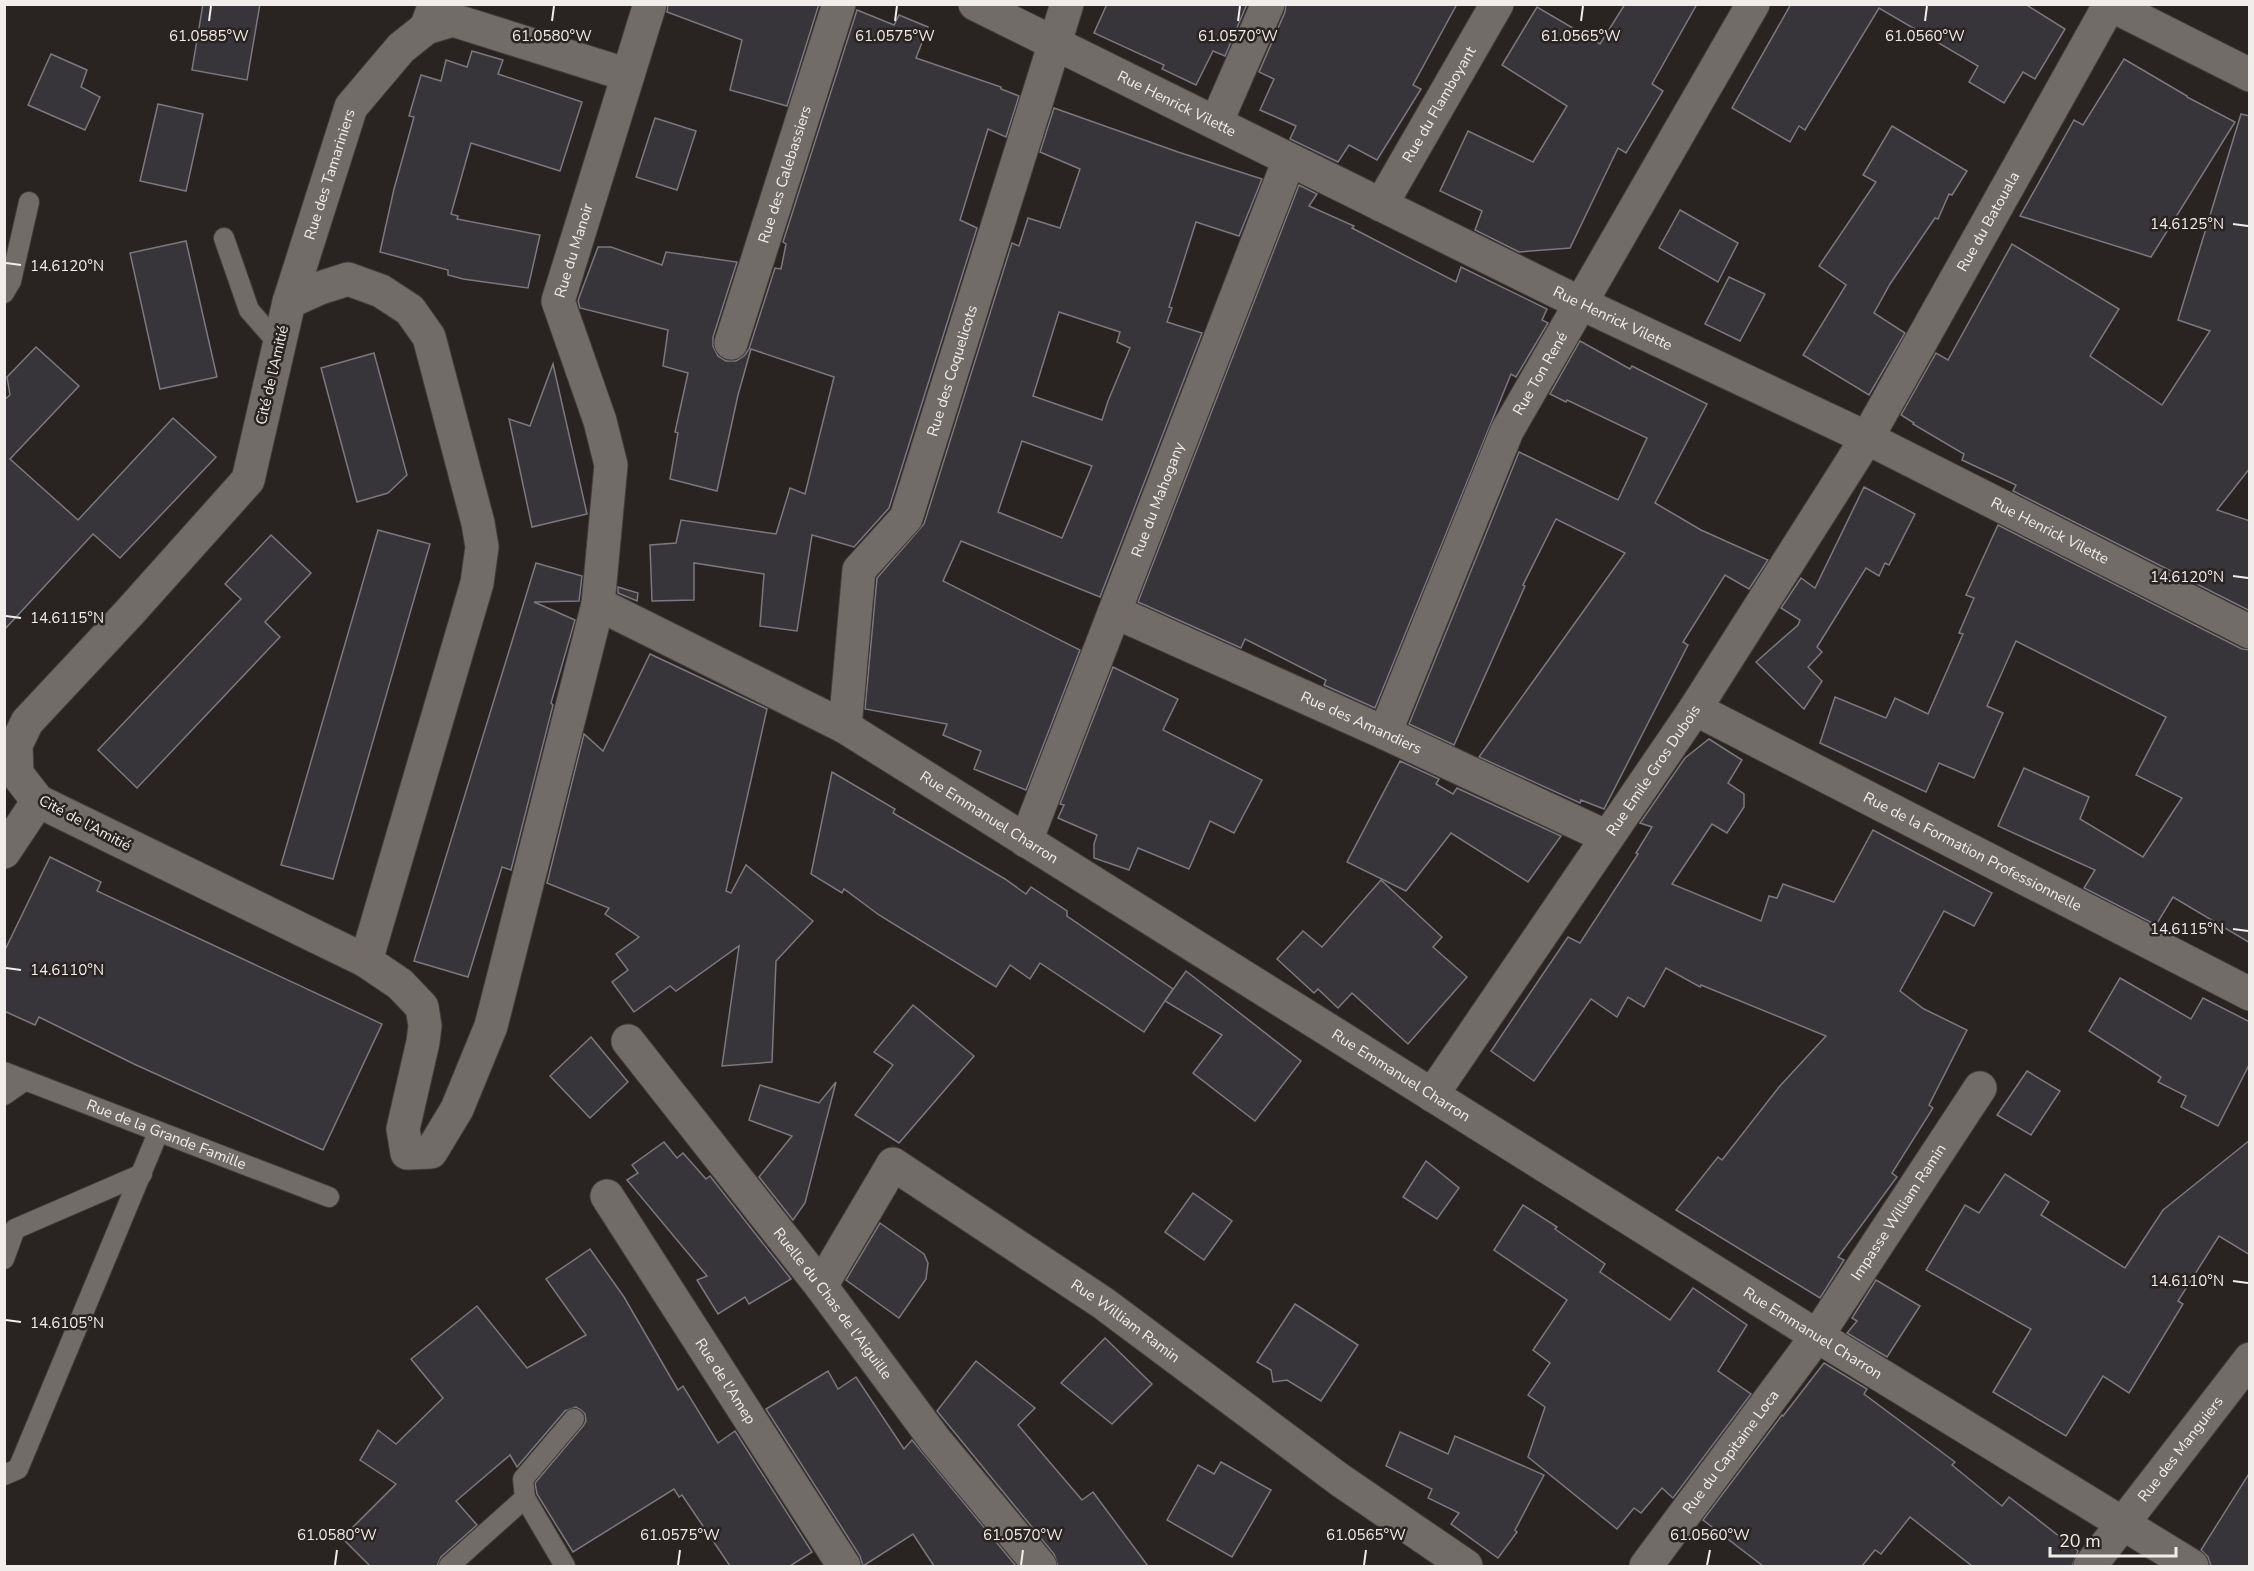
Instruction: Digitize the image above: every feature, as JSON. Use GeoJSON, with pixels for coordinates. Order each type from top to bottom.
{"type":"FeatureCollection","features":[{"type":"Feature","properties":{"kind":"street","name":"Rue du Manoir"},"geometry":{"type":"LineString","coordinates":[[598,604],[611,465],[600,421],[558,301],[650,4]]}},
{"type":"Feature","properties":{"kind":"street","name":"Rue des Calebassiers"},"geometry":{"type":"LineString","coordinates":[[731,344],[839,4]]}},
{"type":"Feature","properties":{"kind":"street","name":"Rue Henrick Vilette"},"geometry":{"type":"LineString","coordinates":[[975,4],[1580,303],[1867,438],[2250,632]]}},
{"type":"Feature","properties":{"kind":"street","name":"Rue des Coquelicots"},"geometry":{"type":"LineString","coordinates":[[845,727],[858,570],[906,518],[1067,4]]}},
{"type":"Feature","properties":{"kind":"street"},"geometry":{"type":"LineString","coordinates":[[1216,123],[1268,4]]}},
{"type":"Feature","properties":{"kind":"street","name":"Rue du Flamboyant"},"geometry":{"type":"LineString","coordinates":[[1381,205],[1497,4]]}},
{"type":"Feature","properties":{"kind":"street","name":"Rue Ton René"},"geometry":{"type":"LineString","coordinates":[[1385,733],[1507,430],[1753,4]]}},
{"type":"Feature","properties":{"kind":"street"},"geometry":{"type":"LineString","coordinates":[[2110,5],[2250,75]]}},
{"type":"Feature","properties":{"kind":"street","name":"Rue du Batouala"},"geometry":{"type":"LineString","coordinates":[[1867,438],[2110,5]]}},
{"type":"Feature","properties":{"kind":"street"},"geometry":{"type":"LineString","coordinates":[[431,16],[453,20],[628,75]]}},
{"type":"Feature","properties":{"kind":"street","name":"Rue des Tamariniers"},"geometry":{"type":"LineString","coordinates":[[289,302],[351,107],[431,16]]}},
{"type":"Feature","properties":{"kind":"street","name":"Rue du Mahogany"},"geometry":{"type":"LineString","coordinates":[[1026,841],[1289,160]]}},
{"type":"Feature","properties":{"kind":"street"},"geometry":{"type":"LineString","coordinates":[[289,302],[348,279],[381,291],[410,310],[429,337],[465,470],[482,547],[477,583],[366,961]]}},
{"type":"Feature","properties":{"kind":"street","name":"Cité de l’Amitié"},"geometry":{"type":"LineString","coordinates":[[289,302],[248,480],[129,613],[27,722],[16,745],[17,774],[38,801],[366,961],[400,984],[422,1007],[424,1026],[423,1042],[403,1129],[407,1153],[431,1152],[458,1109],[491,1026],[598,604]]}},
{"type":"Feature","properties":{"kind":"street","name":"Rue Emile Gros Dubois"},"geometry":{"type":"LineString","coordinates":[[1432,1095],[1695,709],[1867,438]]}},
{"type":"Feature","properties":{"kind":"street","name":"Rue Emmanuel Charron"},"geometry":{"type":"LineString","coordinates":[[598,604],[845,727],[1816,1336],[2192,1566]]}},
{"type":"Feature","properties":{"kind":"street","name":"Rue des Amandiers"},"geometry":{"type":"LineString","coordinates":[[1115,612],[1385,733],[1607,837]]}},
{"type":"Feature","properties":{"kind":"street","name":"Rue de la Formation Professionnelle"},"geometry":{"type":"LineString","coordinates":[[1695,709],[2250,994]]}},
{"type":"Feature","properties":{"kind":"street"},"geometry":{"type":"LineString","coordinates":[[4,852],[38,801]]}},
{"type":"Feature","properties":{"kind":"street","name":"Ruelle du Chas de l'Aiguille"},"geometry":{"type":"LineString","coordinates":[[628,1041],[821,1286],[935,1440],[1040,1566]]}},
{"type":"Feature","properties":{"kind":"street","name":"Impasse William Ramin"},"geometry":{"type":"LineString","coordinates":[[1816,1336],[1980,1088]]}},
{"type":"Feature","properties":{"kind":"street","name":"Rue William Ramin"},"geometry":{"type":"LineString","coordinates":[[821,1286],[893,1164],[1103,1303],[1340,1480],[1466,1566]]}},
{"type":"Feature","properties":{"kind":"street","name":"Rue de l'Amep"},"geometry":{"type":"LineString","coordinates":[[607,1196],[844,1566]]}},
{"type":"Feature","properties":{"kind":"street","name":"Rue du Capitaine Loca"},"geometry":{"type":"LineString","coordinates":[[1646,1566],[1816,1336]]}},
{"type":"Feature","properties":{"kind":"street","name":"Rue des Manguiers"},"geometry":{"type":"LineString","coordinates":[[2090,1566],[2250,1359]]}},
{"type":"Feature","properties":{"kind":"lane"},"geometry":{"type":"LineString","coordinates":[[4,293],[11,281],[29,202]]}},
{"type":"Feature","properties":{"kind":"lane"},"geometry":{"type":"LineString","coordinates":[[224,238],[249,310],[278,342]]}},
{"type":"Feature","properties":{"kind":"lane","name":"Rue de la Grande Famille"},"geometry":{"type":"LineString","coordinates":[[4,1072],[329,1197]]}},
{"type":"Feature","properties":{"kind":"lane"},"geometry":{"type":"LineString","coordinates":[[4,1095],[24,1081]]}},
{"type":"Feature","properties":{"kind":"lane"},"geometry":{"type":"LineString","coordinates":[[4,1475],[18,1469],[158,1132]]}},
{"type":"Feature","properties":{"kind":"lane"},"geometry":{"type":"LineString","coordinates":[[4,1259],[15,1229],[142,1174]]}},
{"type":"Feature","properties":{"kind":"lane"},"geometry":{"type":"LineString","coordinates":[[566,1566],[525,1498],[524,1479],[574,1419]]}},
{"type":"Feature","properties":{"kind":"lane"},"geometry":{"type":"LineString","coordinates":[[449,1566],[525,1498]]}},
{"type":"Feature","properties":{"kind":"building"},"geometry":{"type":"Polygon","coordinates":[[[203,4],[260,4],[247,80],[192,70],[203,4]]]}},
{"type":"Feature","properties":{"kind":"building"},"geometry":{"type":"Polygon","coordinates":[[[668,4],[819,4],[787,106],[730,90],[742,40],[667,12],[668,4]]]}},
{"type":"Feature","properties":{"kind":"building"},"geometry":{"type":"Polygon","coordinates":[[[1107,4],[1247,4],[1225,56],[1213,51],[1196,85],[1162,69],[1164,65],[1094,33],[1107,4]]]}},
{"type":"Feature","properties":{"kind":"building"},"geometry":{"type":"Polygon","coordinates":[[[1286,4],[1457,4],[1413,85],[1421,89],[1377,160],[1349,145],[1338,162],[1290,139],[1296,126],[1260,110],[1274,79],[1259,72],[1285,12],[1286,4]]]}},
{"type":"Feature","properties":{"kind":"building"},"geometry":{"type":"Polygon","coordinates":[[[1625,4],[1697,4],[1652,84],[1663,91],[1626,153],[1618,148],[1570,248],[1519,252],[1475,230],[1482,211],[1440,191],[1468,131],[1533,162],[1567,106],[1502,65],[1537,7],[1600,44],[1625,4]]]}},
{"type":"Feature","properties":{"kind":"building"},"geometry":{"type":"Polygon","coordinates":[[[1791,4],[2025,4],[2065,29],[2035,79],[2023,72],[2004,103],[1969,82],[1978,66],[1879,8],[1805,130],[1799,126],[1790,142],[1732,108],[1791,4]]]}},
{"type":"Feature","properties":{"kind":"building"},"geometry":{"type":"Polygon","coordinates":[[[857,10],[894,25],[899,15],[928,27],[916,58],[1001,87],[1019,96],[1006,137],[988,129],[960,220],[977,228],[889,508],[854,547],[812,535],[797,631],[760,626],[764,574],[694,563],[694,600],[652,601],[650,545],[676,543],[681,520],[776,534],[790,488],[805,494],[834,377],[751,349],[738,395],[717,491],[670,479],[678,433],[675,432],[688,373],[663,366],[668,330],[580,308],[578,301],[580,295],[598,247],[611,247],[662,265],[666,252],[737,262],[713,337],[713,346],[718,356],[726,361],[736,361],[744,356],[749,349],[775,268],[781,269],[786,244],[783,242],[857,10]]]}},
{"type":"Feature","properties":{"kind":"building"},"geometry":{"type":"Polygon","coordinates":[[[472,51],[503,60],[498,74],[582,102],[560,171],[471,143],[451,214],[458,216],[457,219],[540,235],[528,288],[463,279],[448,275],[448,270],[380,252],[394,189],[414,117],[409,116],[421,75],[441,81],[446,60],[467,67],[472,51]]]}},
{"type":"Feature","properties":{"kind":"building"},"geometry":{"type":"Polygon","coordinates":[[[51,54],[87,70],[81,87],[100,97],[85,130],[28,105],[51,54]]]}},
{"type":"Feature","properties":{"kind":"building"},"geometry":{"type":"Polygon","coordinates":[[[2124,59],[2187,97],[2235,122],[2151,257],[2020,216],[2074,120],[2083,125],[2124,59]]]}},
{"type":"Feature","properties":{"kind":"building"},"geometry":{"type":"Polygon","coordinates":[[[158,104],[203,114],[186,191],[140,181],[158,104]]]}},
{"type":"Feature","properties":{"kind":"building"},"geometry":{"type":"Polygon","coordinates":[[[1054,108],[1262,179],[1239,236],[1196,222],[1169,307],[1172,308],[1167,322],[1202,333],[1100,597],[961,541],[943,581],[1080,650],[1026,790],[974,769],[981,751],[943,735],[947,724],[865,709],[877,578],[924,524],[1012,243],[1019,246],[1028,218],[1060,228],[1080,169],[1040,152],[1054,108]],[[1059,312],[1033,396],[1102,420],[1130,348],[1117,342],[1120,332],[1059,312]],[[1022,441],[998,512],[1062,538],[1092,466],[1022,441]]]}},
{"type":"Feature","properties":{"kind":"building"},"geometry":{"type":"Polygon","coordinates":[[[2241,114],[2250,116],[2250,468],[2217,510],[2250,521],[2250,611],[2013,491],[2016,485],[1962,460],[1964,454],[1901,415],[1936,353],[1948,360],[2012,244],[2119,309],[2090,356],[2162,405],[2210,331],[2178,320],[2241,114]]]}},
{"type":"Feature","properties":{"kind":"building"},"geometry":{"type":"Polygon","coordinates":[[[655,118],[696,131],[677,190],[636,177],[655,118]]]}},
{"type":"Feature","properties":{"kind":"building"},"geometry":{"type":"Polygon","coordinates":[[[1892,126],[1967,171],[1952,195],[1949,194],[1938,219],[1935,218],[1890,284],[1874,313],[1905,333],[1869,395],[1803,355],[1846,285],[1819,266],[1876,182],[1863,175],[1892,126]]]}},
{"type":"Feature","properties":{"kind":"building"},"geometry":{"type":"Polygon","coordinates":[[[1299,185],[1317,194],[1309,206],[1354,226],[1352,228],[1456,282],[1461,267],[1547,309],[1542,320],[1548,323],[1516,377],[1511,374],[1375,708],[1324,685],[1326,680],[1245,639],[1241,648],[1138,602],[1299,185]]]}},
{"type":"Feature","properties":{"kind":"building"},"geometry":{"type":"Polygon","coordinates":[[[1680,210],[1738,243],[1718,282],[1659,248],[1680,210]]]}},
{"type":"Feature","properties":{"kind":"building"},"geometry":{"type":"Polygon","coordinates":[[[186,241],[217,377],[160,389],[130,253],[186,241]]]}},
{"type":"Feature","properties":{"kind":"building"},"geometry":{"type":"Polygon","coordinates":[[[1729,277],[1765,294],[1740,341],[1705,324],[1729,277]]]}},
{"type":"Feature","properties":{"kind":"building"},"geometry":{"type":"Polygon","coordinates":[[[1580,341],[1630,369],[1632,366],[1707,404],[1655,503],[1701,530],[1768,560],[1749,589],[1725,575],[1683,642],[1688,645],[1604,809],[1581,800],[1580,803],[1479,757],[1625,553],[1556,519],[1523,585],[1525,586],[1454,745],[1409,724],[1519,452],[1618,500],[1647,438],[1550,394],[1580,341]]]}},
{"type":"Feature","properties":{"kind":"building"},"geometry":{"type":"Polygon","coordinates":[[[36,347],[79,386],[10,459],[78,520],[173,418],[216,457],[120,558],[93,534],[4,630],[4,400],[10,395],[7,377],[36,347]]]}},
{"type":"Feature","properties":{"kind":"building"},"geometry":{"type":"Polygon","coordinates":[[[374,353],[407,475],[388,493],[357,502],[321,368],[374,353]]]}},
{"type":"Feature","properties":{"kind":"building"},"geometry":{"type":"Polygon","coordinates":[[[553,364],[587,514],[532,527],[509,419],[530,426],[553,364]]]}},
{"type":"Feature","properties":{"kind":"building"},"geometry":{"type":"Polygon","coordinates":[[[1864,487],[1915,514],[1889,565],[1885,563],[1879,576],[1866,568],[1817,647],[1822,652],[1808,667],[1822,681],[1804,709],[1756,662],[1798,625],[1800,620],[1781,608],[1801,578],[1815,588],[1864,487]]]}},
{"type":"Feature","properties":{"kind":"building"},"geometry":{"type":"Polygon","coordinates":[[[1998,525],[2242,649],[2250,650],[2250,943],[2173,897],[2156,925],[2084,888],[2095,870],[1998,826],[2024,768],[2089,797],[2080,819],[2143,857],[2182,798],[2136,775],[2166,717],[2016,641],[1987,706],[2003,713],[1974,778],[1939,763],[1926,792],[1820,743],[1835,697],[1886,718],[1895,698],[1928,714],[1963,634],[1959,633],[1974,598],[1966,595],[1998,525]]]}},
{"type":"Feature","properties":{"kind":"building"},"geometry":{"type":"Polygon","coordinates":[[[378,530],[430,544],[333,879],[281,865],[378,530]]]}},
{"type":"Feature","properties":{"kind":"building"},"geometry":{"type":"Polygon","coordinates":[[[271,535],[311,573],[265,622],[280,637],[137,788],[98,750],[241,599],[225,584],[271,535]]]}},
{"type":"Feature","properties":{"kind":"building"},"geometry":{"type":"Polygon","coordinates":[[[536,563],[582,576],[579,601],[534,602],[575,620],[551,703],[553,705],[511,870],[502,867],[468,977],[414,961],[536,563]]]}},
{"type":"Feature","properties":{"kind":"building"},"geometry":{"type":"Polygon","coordinates":[[[618,587],[638,593],[637,601],[618,593],[618,587]]]}},
{"type":"Feature","properties":{"kind":"building"},"geometry":{"type":"Polygon","coordinates":[[[650,654],[767,709],[726,891],[731,893],[746,865],[813,921],[776,961],[772,1062],[722,1066],[739,946],[676,991],[670,986],[634,1012],[612,982],[628,970],[616,954],[639,937],[605,914],[609,908],[547,883],[584,734],[603,751],[650,654]]]}},
{"type":"Feature","properties":{"kind":"building"},"geometry":{"type":"Polygon","coordinates":[[[1113,667],[1178,699],[1163,730],[1262,780],[1234,833],[1210,821],[1189,869],[1138,848],[1129,870],[1094,858],[1094,844],[1097,835],[1058,818],[1064,805],[1060,804],[1113,667]]]}},
{"type":"Feature","properties":{"kind":"building"},"geometry":{"type":"Polygon","coordinates":[[[1709,739],[1742,760],[1728,783],[1744,794],[1744,807],[1727,833],[1712,824],[1672,884],[1761,921],[1769,896],[1777,898],[1783,884],[1834,902],[1873,830],[1992,893],[1974,926],[1944,911],[1900,991],[1924,1009],[1967,1030],[1929,1105],[1933,1108],[1892,1173],[1897,1177],[1838,1257],[1844,1260],[1820,1298],[1676,1210],[1718,1157],[1722,1160],[1779,1087],[1826,1036],[1701,985],[1700,987],[1666,968],[1644,1007],[1628,997],[1617,1017],[1591,999],[1534,1081],[1491,1051],[1568,937],[1580,943],[1638,854],[1636,853],[1652,827],[1640,823],[1685,758],[1709,739]]]}},
{"type":"Feature","properties":{"kind":"building"},"geometry":{"type":"Polygon","coordinates":[[[1400,761],[1439,779],[1436,784],[1453,794],[1457,788],[1561,836],[1528,882],[1451,833],[1406,891],[1347,862],[1400,761]]]}},
{"type":"Feature","properties":{"kind":"building"},"geometry":{"type":"Polygon","coordinates":[[[832,772],[895,809],[893,813],[1005,879],[1026,894],[1031,887],[1067,911],[1067,916],[1173,989],[1144,1032],[1040,963],[1030,979],[1010,965],[996,987],[879,915],[844,889],[842,893],[811,874],[832,772]]]}},
{"type":"Feature","properties":{"kind":"building"},"geometry":{"type":"Polygon","coordinates":[[[50,857],[101,882],[97,891],[382,1024],[323,1150],[134,1064],[39,1017],[35,1025],[4,1011],[4,952],[50,857]]]}},
{"type":"Feature","properties":{"kind":"building"},"geometry":{"type":"Polygon","coordinates":[[[1381,880],[1442,937],[1433,947],[1467,977],[1408,1044],[1352,993],[1338,1008],[1318,989],[1314,993],[1277,959],[1303,931],[1322,947],[1381,880]]]}},
{"type":"Feature","properties":{"kind":"building"},"geometry":{"type":"Polygon","coordinates":[[[1186,971],[1301,1061],[1255,1121],[1193,1073],[1222,1035],[1165,1001],[1186,971]]]}},
{"type":"Feature","properties":{"kind":"building"},"geometry":{"type":"Polygon","coordinates":[[[2120,978],[2191,1019],[2203,998],[2250,1022],[2250,1063],[2218,1126],[2181,1107],[2186,1096],[2158,1082],[2161,1077],[2089,1031],[2120,978]]]}},
{"type":"Feature","properties":{"kind":"building"},"geometry":{"type":"Polygon","coordinates":[[[913,1005],[974,1056],[899,1143],[855,1115],[893,1065],[874,1052],[913,1005]]]}},
{"type":"Feature","properties":{"kind":"building"},"geometry":{"type":"Polygon","coordinates":[[[591,1037],[628,1082],[590,1118],[550,1076],[591,1037]]]}},
{"type":"Feature","properties":{"kind":"building"},"geometry":{"type":"Polygon","coordinates":[[[2027,1071],[2060,1091],[2031,1135],[1997,1115],[2027,1071]]]}},
{"type":"Feature","properties":{"kind":"building"},"geometry":{"type":"Polygon","coordinates":[[[836,1082],[805,1203],[793,1220],[759,1177],[792,1136],[749,1120],[760,1085],[819,1103],[836,1082]]]}},
{"type":"Feature","properties":{"kind":"building"},"geometry":{"type":"Polygon","coordinates":[[[2250,1140],[2250,1255],[2219,1236],[2178,1301],[2183,1304],[2129,1393],[2103,1376],[2066,1436],[1993,1392],[2031,1329],[1926,1270],[1965,1205],[1979,1213],[2005,1174],[2049,1202],[2041,1215],[2125,1268],[2163,1210],[2250,1140]]]}},
{"type":"Feature","properties":{"kind":"building"},"geometry":{"type":"Polygon","coordinates":[[[664,1142],[677,1158],[683,1153],[706,1179],[710,1176],[791,1279],[749,1304],[745,1297],[718,1314],[697,1280],[707,1276],[627,1180],[638,1173],[632,1165],[664,1142]]]}},
{"type":"Feature","properties":{"kind":"building"},"geometry":{"type":"Polygon","coordinates":[[[1426,1161],[1459,1188],[1437,1219],[1403,1197],[1426,1161]]]}},
{"type":"Feature","properties":{"kind":"building"},"geometry":{"type":"Polygon","coordinates":[[[1193,1193],[1232,1221],[1204,1260],[1165,1232],[1193,1193]]]}},
{"type":"Feature","properties":{"kind":"building"},"geometry":{"type":"Polygon","coordinates":[[[1523,1205],[1557,1227],[1555,1229],[1605,1264],[1600,1272],[1670,1320],[1693,1288],[1747,1325],[1718,1371],[1751,1394],[1673,1498],[1662,1488],[1641,1513],[1634,1508],[1617,1529],[1528,1457],[1545,1407],[1528,1395],[1550,1363],[1533,1350],[1567,1300],[1494,1250],[1523,1205]]]}},
{"type":"Feature","properties":{"kind":"building"},"geometry":{"type":"Polygon","coordinates":[[[880,1223],[924,1254],[928,1263],[926,1279],[899,1318],[846,1280],[880,1223]]]}},
{"type":"Feature","properties":{"kind":"building"},"geometry":{"type":"Polygon","coordinates":[[[590,1249],[624,1297],[678,1390],[683,1386],[718,1443],[735,1431],[812,1552],[790,1566],[730,1566],[682,1495],[679,1497],[674,1489],[573,1552],[537,1494],[535,1483],[586,1421],[585,1414],[576,1407],[565,1411],[517,1467],[510,1455],[456,1501],[477,1525],[441,1557],[437,1566],[370,1566],[342,1538],[396,1484],[360,1460],[378,1430],[396,1444],[443,1398],[411,1359],[477,1306],[527,1368],[586,1335],[546,1279],[590,1249]]]}},
{"type":"Feature","properties":{"kind":"building"},"geometry":{"type":"Polygon","coordinates":[[[1876,1280],[1920,1306],[1887,1357],[1847,1333],[1857,1321],[1852,1318],[1876,1280]]]}},
{"type":"Feature","properties":{"kind":"building"},"geometry":{"type":"Polygon","coordinates":[[[1295,1304],[1358,1345],[1321,1401],[1287,1380],[1273,1382],[1271,1370],[1257,1362],[1295,1304]]]}},
{"type":"Feature","properties":{"kind":"building"},"geometry":{"type":"Polygon","coordinates":[[[1105,1338],[1152,1384],[1112,1424],[1061,1383],[1105,1338]]]}},
{"type":"Feature","properties":{"kind":"building"},"geometry":{"type":"Polygon","coordinates":[[[976,1361],[1035,1408],[1018,1425],[1082,1500],[1093,1492],[1148,1566],[1058,1566],[1054,1554],[937,1411],[976,1361]]]}},
{"type":"Feature","properties":{"kind":"building"},"geometry":{"type":"Polygon","coordinates":[[[1824,1363],[1867,1389],[1864,1394],[1955,1462],[1952,1465],[2002,1506],[2009,1497],[2078,1551],[2072,1566],[1972,1566],[1910,1517],[1881,1554],[1875,1550],[1862,1566],[1763,1566],[1703,1520],[1824,1363]]]}},
{"type":"Feature","properties":{"kind":"building"},"geometry":{"type":"Polygon","coordinates":[[[828,1371],[838,1389],[856,1377],[904,1449],[912,1440],[1016,1566],[934,1566],[913,1534],[863,1566],[860,1556],[766,1409],[828,1371]]]}},
{"type":"Feature","properties":{"kind":"building"},"geometry":{"type":"Polygon","coordinates":[[[1400,1432],[1448,1454],[1455,1436],[1544,1475],[1515,1530],[1517,1532],[1498,1558],[1451,1524],[1459,1513],[1428,1498],[1432,1489],[1386,1466],[1400,1432]]]}},
{"type":"Feature","properties":{"kind":"building"},"geometry":{"type":"Polygon","coordinates":[[[1221,1462],[1271,1490],[1232,1557],[1167,1520],[1198,1465],[1214,1474],[1221,1462]]]}},
{"type":"Feature","properties":{"kind":"building"},"geometry":{"type":"Polygon","coordinates":[[[2250,1472],[2250,1566],[2211,1566],[2208,1557],[2201,1550],[2250,1472]]]}}]}
